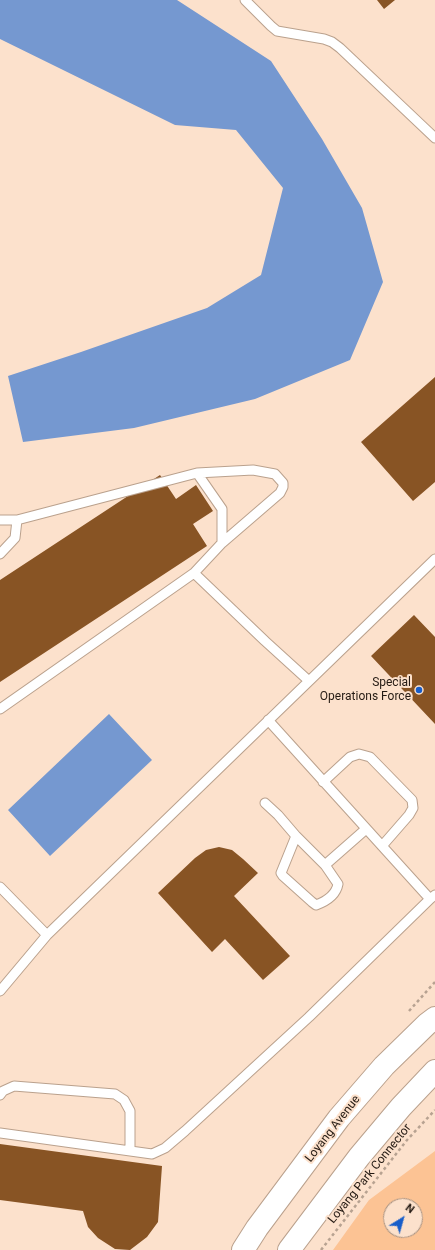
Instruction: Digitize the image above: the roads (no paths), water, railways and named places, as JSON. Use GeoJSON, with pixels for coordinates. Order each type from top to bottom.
{"type":"FeatureCollection","features":[{"type":"Feature","properties":{"kind":"main road","name":"Loyang Avenue"},"geometry":{"type":"LineString","coordinates":[[243,1250],[339,1118],[384,1066],[435,1018]]}},
{"type":"Feature","properties":{"kind":"main road"},"geometry":{"type":"LineString","coordinates":[[289,1250],[359,1157],[401,1107],[435,1071]]}},
{"type":"Feature","properties":{"kind":"lane"},"geometry":{"type":"LineString","coordinates":[[245,0],[277,30],[306,35],[332,42],[435,138]]}},
{"type":"Feature","properties":{"kind":"lane"},"geometry":{"type":"LineString","coordinates":[[0,520],[17,520],[197,473],[254,470],[275,474],[283,483],[280,493],[222,543],[194,573],[0,709]]}},
{"type":"Feature","properties":{"kind":"lane"},"geometry":{"type":"LineString","coordinates":[[197,473],[222,509],[222,543]]}},
{"type":"Feature","properties":{"kind":"lane"},"geometry":{"type":"LineString","coordinates":[[0,554],[14,538],[17,520]]}},
{"type":"Feature","properties":{"kind":"lane"},"geometry":{"type":"LineString","coordinates":[[0,991],[47,935],[435,559]]}},
{"type":"Feature","properties":{"kind":"lane"},"geometry":{"type":"LineString","coordinates":[[194,573],[309,681]]}},
{"type":"Feature","properties":{"kind":"lane"},"geometry":{"type":"LineString","coordinates":[[0,1133],[152,1154],[165,1148],[185,1132],[309,1017],[432,897],[366,829],[268,720]]}},
{"type":"Feature","properties":{"kind":"lane"},"geometry":{"type":"LineString","coordinates":[[323,782],[350,757],[359,754],[370,757],[412,800],[413,808],[409,815],[382,846]]}},
{"type":"Feature","properties":{"kind":"lane"},"geometry":{"type":"LineString","coordinates":[[265,803],[325,865],[338,884],[337,890],[333,896],[316,905],[281,873],[296,836]]}},
{"type":"Feature","properties":{"kind":"lane"},"geometry":{"type":"LineString","coordinates":[[325,865],[366,829]]}},
{"type":"Feature","properties":{"kind":"lane"},"geometry":{"type":"LineString","coordinates":[[0,887],[47,935]]}},
{"type":"Feature","properties":{"kind":"lane"},"geometry":{"type":"LineString","coordinates":[[0,1095],[3,1091],[14,1086],[115,1094],[124,1100],[130,1111],[130,1151]]}},
{"type":"Feature","properties":{"kind":"water"},"geometry":{"type":"Polygon","coordinates":[[[0,0],[177,0],[271,61],[322,139],[362,208],[383,282],[350,360],[255,399],[134,428],[23,442],[8,376],[207,308],[261,275],[283,188],[236,130],[175,125],[0,39],[0,0]]]}},
{"type":"Feature","properties":{"kind":"water"},"geometry":{"type":"Polygon","coordinates":[[[109,714],[152,760],[50,856],[8,810],[109,714]]]}},
{"type":"Feature","properties":{"kind":"place","name":"Special Operations Force"},"geometry":{"type":"Point","coordinates":[419,690]}}]}
